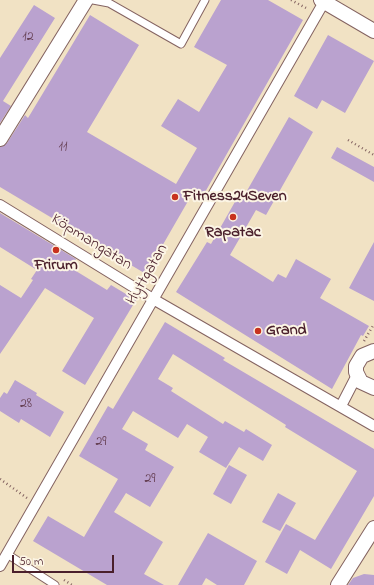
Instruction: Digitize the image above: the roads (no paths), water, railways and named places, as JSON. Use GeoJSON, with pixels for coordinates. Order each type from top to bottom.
{"type":"FeatureCollection","features":[{"type":"Feature","properties":{"kind":"street"},"geometry":{"type":"LineString","coordinates":[[0,139],[86,0]]}},
{"type":"Feature","properties":{"kind":"street"},"geometry":{"type":"LineString","coordinates":[[323,1],[374,31]]}},
{"type":"Feature","properties":{"kind":"street","name":"Hyttgatan"},"geometry":{"type":"LineString","coordinates":[[0,566],[323,1]]}},
{"type":"Feature","properties":{"kind":"street","name":"Köpmangatan"},"geometry":{"type":"LineString","coordinates":[[0,205],[153,300],[374,426]]}},
{"type":"Feature","properties":{"kind":"street"},"geometry":{"type":"LineString","coordinates":[[373,349],[362,356],[358,360],[356,366],[357,375],[361,382],[374,388]]}},
{"type":"Feature","properties":{"kind":"street"},"geometry":{"type":"LineString","coordinates":[[341,406],[357,375]]}},
{"type":"Feature","properties":{"kind":"street"},"geometry":{"type":"LineString","coordinates":[[338,585],[374,528]]}},
{"type":"Feature","properties":{"kind":"lane"},"geometry":{"type":"LineString","coordinates":[[93,0],[109,3],[181,44],[206,0]]}},
{"type":"Feature","properties":{"kind":"lane"},"geometry":{"type":"LineString","coordinates":[[7,554],[55,585]]}},
{"type":"Feature","properties":{"kind":"place","name":"Fitness24Seven"},"geometry":{"type":"Point","coordinates":[175,197]}},
{"type":"Feature","properties":{"kind":"place","name":"Rapatac"},"geometry":{"type":"Point","coordinates":[233,217]}},
{"type":"Feature","properties":{"kind":"place","name":"Frirum"},"geometry":{"type":"Point","coordinates":[56,250]}},
{"type":"Feature","properties":{"kind":"place","name":"Grand"},"geometry":{"type":"Point","coordinates":[258,331]}}]}
